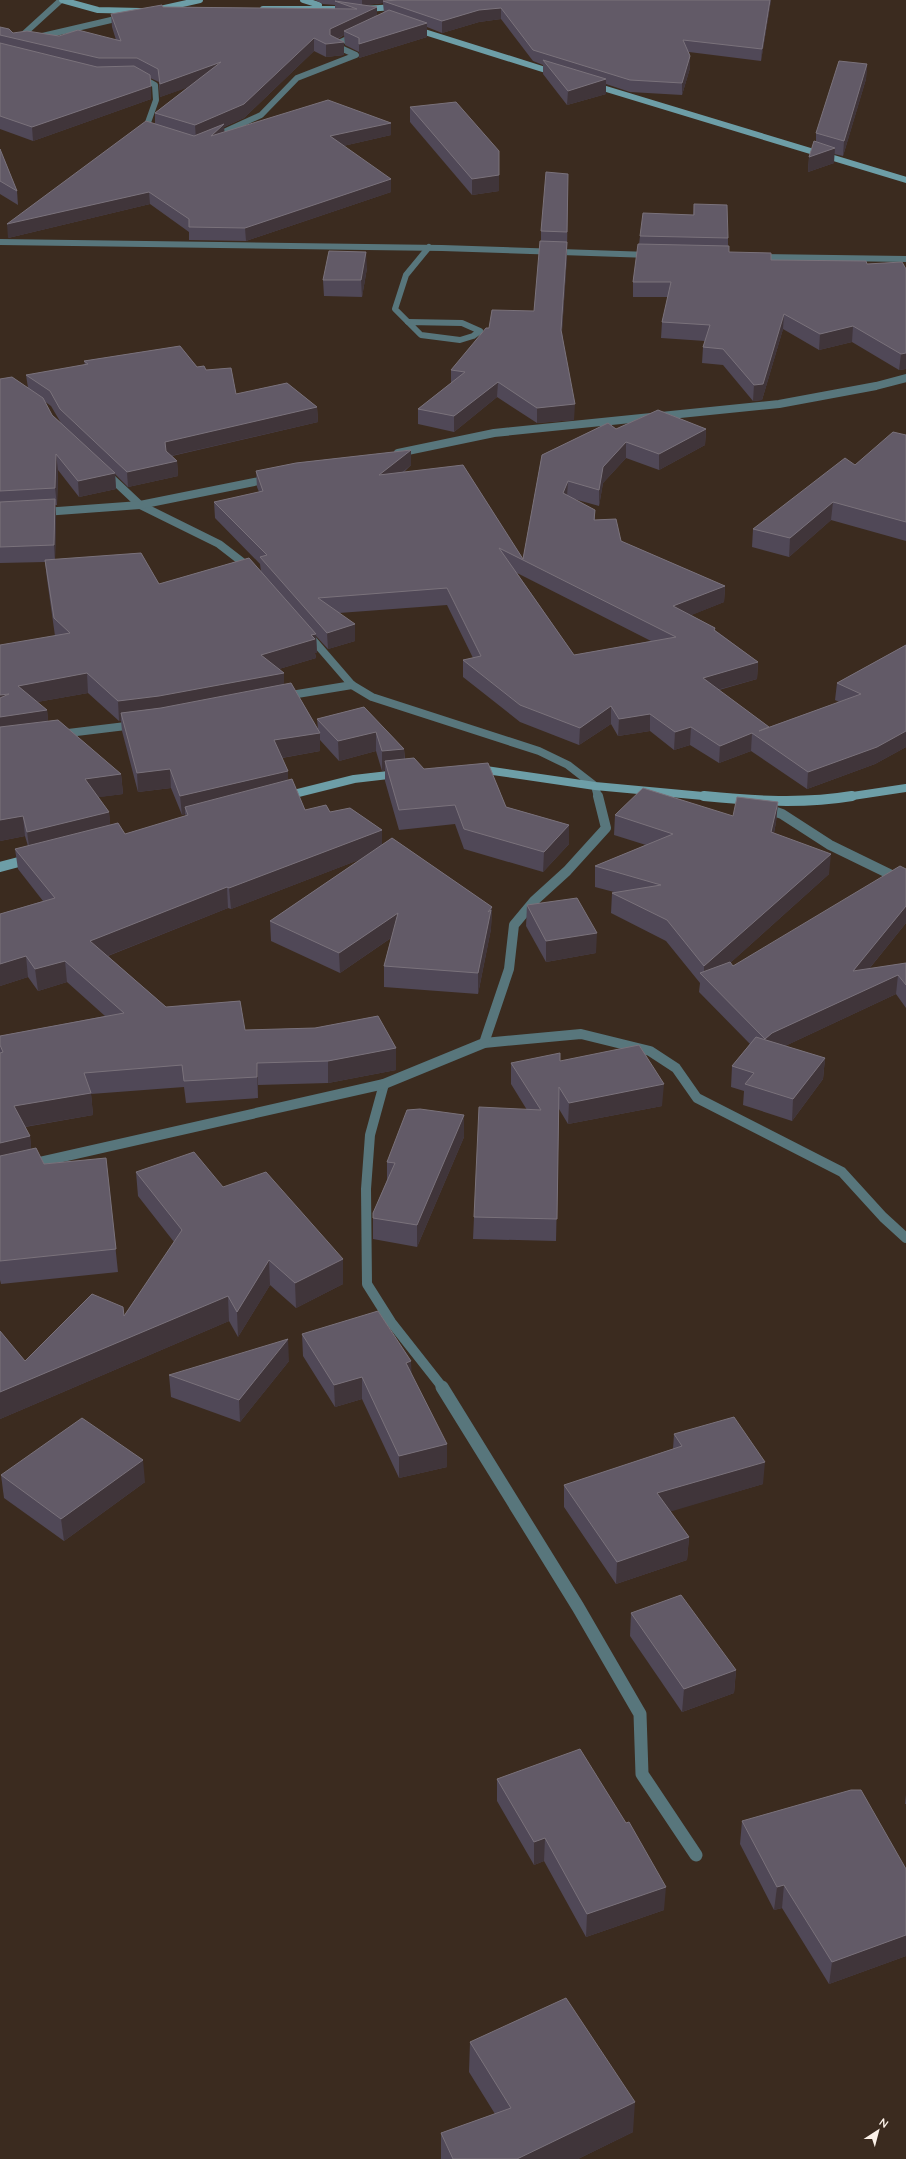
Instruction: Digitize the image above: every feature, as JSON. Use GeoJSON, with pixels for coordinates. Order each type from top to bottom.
{"type":"FeatureCollection","features":[{"type":"Feature","properties":{"kind":"street"},"geometry":{"type":"LineString","coordinates":[[8,53],[0,51],[15,42],[61,0],[98,10],[197,8]]}},
{"type":"Feature","properties":{"kind":"street"},"geometry":{"type":"LineString","coordinates":[[173,8],[200,0]]}},
{"type":"Feature","properties":{"kind":"street"},"geometry":{"type":"LineString","coordinates":[[304,0],[328,8]]}},
{"type":"Feature","properties":{"kind":"street"},"geometry":{"type":"LineString","coordinates":[[260,9],[328,8],[356,10],[402,7]]}},
{"type":"Feature","properties":{"kind":"street"},"geometry":{"type":"LineString","coordinates":[[15,42],[70,31],[152,10]]}},
{"type":"Feature","properties":{"kind":"street"},"geometry":{"type":"LineString","coordinates":[[356,10],[378,15]]}},
{"type":"Feature","properties":{"kind":"street"},"geometry":{"type":"LineString","coordinates":[[406,26],[564,76]]}},
{"type":"Feature","properties":{"kind":"street"},"geometry":{"type":"LineString","coordinates":[[210,138],[261,115],[297,78],[356,55],[334,45],[361,32]]}},
{"type":"Feature","properties":{"kind":"street"},"geometry":{"type":"LineString","coordinates":[[136,75],[155,85],[156,100],[146,128],[160,133]]}},
{"type":"Feature","properties":{"kind":"street"},"geometry":{"type":"LineString","coordinates":[[586,83],[906,180]]}},
{"type":"Feature","properties":{"kind":"street"},"geometry":{"type":"LineString","coordinates":[[0,242],[429,248],[654,255]]}},
{"type":"Feature","properties":{"kind":"street"},"geometry":{"type":"LineString","coordinates":[[408,322],[462,323],[480,331],[473,336],[460,340],[420,335],[395,309],[406,275],[429,248]]}},
{"type":"Feature","properties":{"kind":"street"},"geometry":{"type":"LineString","coordinates":[[748,257],[906,259]]}},
{"type":"Feature","properties":{"kind":"street"},"geometry":{"type":"LineString","coordinates":[[393,454],[494,433],[677,413],[779,404],[876,386],[906,378]]}},
{"type":"Feature","properties":{"kind":"street"},"geometry":{"type":"LineString","coordinates":[[102,469],[140,505],[219,544],[256,574]]}},
{"type":"Feature","properties":{"kind":"street"},"geometry":{"type":"LineString","coordinates":[[36,512],[140,505],[278,478]]}},
{"type":"Feature","properties":{"kind":"street"},"geometry":{"type":"LineString","coordinates":[[301,627],[352,685],[372,697],[417,713],[453,722],[539,751],[568,765],[595,786],[606,828],[567,871],[534,901],[514,925],[509,970],[484,1043]]}},
{"type":"Feature","properties":{"kind":"street"},"geometry":{"type":"LineString","coordinates":[[276,698],[352,685]]}},
{"type":"Feature","properties":{"kind":"street"},"geometry":{"type":"LineString","coordinates":[[52,736],[145,723]]}},
{"type":"Feature","properties":{"kind":"street"},"geometry":{"type":"LineString","coordinates":[[473,768],[595,786],[742,800],[828,800],[906,788]]}},
{"type":"Feature","properties":{"kind":"street"},"geometry":{"type":"LineString","coordinates":[[278,798],[354,779],[406,773]]}},
{"type":"Feature","properties":{"kind":"street"},"geometry":{"type":"LineString","coordinates":[[742,800],[782,814],[830,845],[906,882]]}},
{"type":"Feature","properties":{"kind":"street"},"geometry":{"type":"LineString","coordinates":[[0,866],[37,857]]}},
{"type":"Feature","properties":{"kind":"street"},"geometry":{"type":"LineString","coordinates":[[23,1166],[384,1084],[484,1043],[581,1034],[650,1051],[676,1068],[697,1098],[842,1172],[883,1217],[906,1238]]}},
{"type":"Feature","properties":{"kind":"street"},"geometry":{"type":"LineString","coordinates":[[384,1084],[370,1135],[366,1197],[367,1284],[391,1322],[442,1386],[458,1411],[578,1607],[640,1714],[642,1774],[696,1855]]}},
{"type":"Feature","properties":{"kind":"building"},"geometry":{"type":"Polygon","coordinates":[[[770,0],[762,49],[683,40],[690,56],[682,83],[630,80],[533,50],[501,8],[479,10],[442,21],[383,1],[770,0]]]}},
{"type":"Feature","properties":{"kind":"building"},"geometry":{"type":"Polygon","coordinates":[[[335,1],[377,7],[330,29],[330,35],[344,42],[326,44],[314,38],[244,104],[195,125],[155,113],[221,62],[160,84],[158,69],[137,58],[99,58],[0,35],[0,27],[9,29],[13,33],[27,31],[59,36],[78,30],[121,41],[111,14],[162,5],[163,7],[357,9],[335,1]]]}},
{"type":"Feature","properties":{"kind":"building"},"geometry":{"type":"Polygon","coordinates":[[[389,10],[427,23],[359,44],[359,38],[344,31],[389,10]]]}},
{"type":"Feature","properties":{"kind":"building"},"geometry":{"type":"Polygon","coordinates":[[[0,43],[97,67],[134,66],[150,75],[151,86],[32,127],[0,116],[0,43]]]}},
{"type":"Feature","properties":{"kind":"building"},"geometry":{"type":"Polygon","coordinates":[[[543,60],[606,79],[568,91],[543,60]]]}},
{"type":"Feature","properties":{"kind":"building"},"geometry":{"type":"Polygon","coordinates":[[[839,61],[867,64],[844,141],[816,133],[839,61]]]}},
{"type":"Feature","properties":{"kind":"building"},"geometry":{"type":"Polygon","coordinates":[[[328,100],[391,123],[330,136],[391,179],[245,228],[189,227],[189,219],[149,192],[7,224],[146,121],[194,136],[224,124],[211,136],[328,100]]]}},
{"type":"Feature","properties":{"kind":"building"},"geometry":{"type":"Polygon","coordinates":[[[456,102],[499,151],[499,175],[472,179],[410,107],[456,102]]]}},
{"type":"Feature","properties":{"kind":"building"},"geometry":{"type":"Polygon","coordinates":[[[814,141],[835,148],[809,157],[814,141]]]}},
{"type":"Feature","properties":{"kind":"building"},"geometry":{"type":"Polygon","coordinates":[[[0,149],[17,191],[0,181],[0,149]]]}},
{"type":"Feature","properties":{"kind":"building"},"geometry":{"type":"Polygon","coordinates":[[[546,172],[568,174],[567,232],[541,231],[546,172]]]}},
{"type":"Feature","properties":{"kind":"building"},"geometry":{"type":"Polygon","coordinates":[[[694,204],[727,205],[728,238],[640,236],[643,213],[694,215],[694,204]]]}},
{"type":"Feature","properties":{"kind":"building"},"geometry":{"type":"Polygon","coordinates":[[[540,241],[567,242],[561,330],[575,404],[537,408],[498,382],[454,416],[418,409],[465,372],[451,370],[486,328],[489,328],[492,310],[534,311],[540,241]]]}},
{"type":"Feature","properties":{"kind":"building"},"geometry":{"type":"Polygon","coordinates":[[[638,244],[729,246],[729,252],[771,253],[771,260],[866,261],[867,264],[902,262],[906,269],[906,353],[901,354],[853,326],[820,334],[784,314],[763,384],[754,385],[723,349],[703,347],[710,325],[662,322],[671,282],[633,282],[638,244]]]}},
{"type":"Feature","properties":{"kind":"building"},"geometry":{"type":"Polygon","coordinates":[[[329,251],[366,252],[361,280],[323,280],[329,251]]]}},
{"type":"Feature","properties":{"kind":"building"},"geometry":{"type":"Polygon","coordinates":[[[180,346],[197,367],[204,366],[206,370],[231,368],[236,394],[287,383],[317,407],[165,442],[166,451],[177,461],[127,472],[60,409],[50,391],[26,375],[88,364],[84,361],[180,346]]]}},
{"type":"Feature","properties":{"kind":"building"},"geometry":{"type":"Polygon","coordinates":[[[12,377],[43,398],[52,415],[115,473],[78,481],[56,454],[55,488],[0,491],[0,379],[12,377]]]}},
{"type":"Feature","properties":{"kind":"building"},"geometry":{"type":"Polygon","coordinates":[[[658,410],[706,429],[659,454],[626,442],[603,467],[599,490],[568,481],[563,493],[595,510],[594,520],[616,519],[621,541],[725,586],[673,606],[715,628],[714,630],[758,662],[703,678],[769,727],[759,731],[861,694],[837,683],[906,645],[906,731],[877,747],[808,772],[752,733],[720,746],[691,727],[675,732],[650,714],[619,719],[611,706],[580,728],[520,705],[463,660],[481,656],[447,588],[318,598],[355,624],[327,633],[260,557],[267,555],[214,502],[263,491],[256,471],[296,463],[411,450],[379,475],[463,465],[523,559],[542,455],[608,423],[616,429],[658,410]],[[499,548],[574,655],[676,637],[499,548]]]}},
{"type":"Feature","properties":{"kind":"building"},"geometry":{"type":"Polygon","coordinates":[[[893,432],[906,435],[906,522],[833,502],[790,538],[753,529],[845,458],[855,465],[893,432]]]}},
{"type":"Feature","properties":{"kind":"building"},"geometry":{"type":"Polygon","coordinates":[[[55,499],[54,545],[0,547],[0,502],[55,499]]]}},
{"type":"Feature","properties":{"kind":"building"},"geometry":{"type":"Polygon","coordinates":[[[141,553],[159,584],[249,558],[316,634],[311,635],[315,639],[261,655],[284,673],[159,696],[118,701],[87,673],[18,686],[47,710],[0,717],[0,698],[9,694],[0,695],[0,645],[70,633],[54,618],[45,560],[141,553]]]}},
{"type":"Feature","properties":{"kind":"building"},"geometry":{"type":"Polygon","coordinates":[[[291,683],[320,733],[274,740],[288,771],[180,796],[170,769],[137,773],[121,713],[161,708],[291,683]]]}},
{"type":"Feature","properties":{"kind":"building"},"geometry":{"type":"Polygon","coordinates":[[[364,707],[404,749],[382,751],[376,732],[338,741],[317,719],[364,707]]]}},
{"type":"Feature","properties":{"kind":"building"},"geometry":{"type":"Polygon","coordinates":[[[58,720],[121,774],[85,779],[109,812],[27,832],[23,816],[0,820],[0,727],[58,720]]]}},
{"type":"Feature","properties":{"kind":"building"},"geometry":{"type":"Polygon","coordinates":[[[414,758],[424,769],[488,763],[506,807],[569,825],[544,852],[464,829],[455,805],[399,810],[385,761],[414,758]]]}},
{"type":"Feature","properties":{"kind":"building"},"geometry":{"type":"Polygon","coordinates":[[[292,779],[305,810],[326,805],[330,812],[350,808],[382,830],[229,888],[227,887],[90,941],[166,1007],[240,1001],[245,1030],[315,1028],[378,1016],[396,1048],[328,1061],[257,1063],[257,1077],[184,1081],[182,1065],[84,1073],[91,1093],[14,1106],[30,1136],[0,1143],[0,1053],[3,1052],[0,1045],[0,1036],[124,1013],[65,961],[35,969],[26,956],[0,964],[0,914],[55,898],[15,849],[118,823],[125,834],[188,815],[185,807],[292,779]]]}},
{"type":"Feature","properties":{"kind":"building"},"geometry":{"type":"Polygon","coordinates":[[[643,788],[733,816],[737,797],[778,802],[771,832],[831,854],[704,966],[667,920],[612,893],[661,885],[595,866],[673,834],[615,815],[643,788]]]}},
{"type":"Feature","properties":{"kind":"building"},"geometry":{"type":"Polygon","coordinates":[[[392,838],[492,907],[488,912],[491,910],[478,973],[384,966],[398,913],[339,953],[270,921],[392,838]]]}},
{"type":"Feature","properties":{"kind":"building"},"geometry":{"type":"Polygon","coordinates":[[[900,866],[906,869],[906,906],[853,971],[906,963],[906,985],[898,975],[772,1033],[765,1039],[700,973],[730,962],[733,966],[900,866]]]}},
{"type":"Feature","properties":{"kind":"building"},"geometry":{"type":"Polygon","coordinates":[[[577,898],[597,933],[546,941],[527,905],[577,898]]]}},
{"type":"Feature","properties":{"kind":"building"},"geometry":{"type":"Polygon","coordinates":[[[756,1037],[825,1058],[793,1099],[745,1084],[754,1073],[732,1066],[756,1037]]]}},
{"type":"Feature","properties":{"kind":"building"},"geometry":{"type":"Polygon","coordinates":[[[639,1045],[664,1084],[569,1103],[559,1087],[557,1219],[474,1217],[479,1107],[541,1110],[511,1063],[560,1053],[560,1061],[639,1045]]]}},
{"type":"Feature","properties":{"kind":"building"},"geometry":{"type":"Polygon","coordinates":[[[420,1109],[464,1115],[417,1225],[373,1218],[373,1213],[395,1163],[387,1162],[407,1110],[420,1109]]]}},
{"type":"Feature","properties":{"kind":"building"},"geometry":{"type":"Polygon","coordinates":[[[36,1148],[44,1164],[106,1158],[116,1249],[0,1261],[0,1156],[36,1148]]]}},
{"type":"Feature","properties":{"kind":"building"},"geometry":{"type":"Polygon","coordinates":[[[194,1152],[223,1187],[266,1172],[343,1259],[295,1283],[269,1260],[237,1312],[228,1296],[0,1392],[0,1331],[25,1361],[92,1294],[123,1307],[124,1316],[182,1230],[136,1172],[194,1152]]]}},
{"type":"Feature","properties":{"kind":"building"},"geometry":{"type":"Polygon","coordinates":[[[378,1311],[411,1361],[406,1363],[447,1444],[399,1456],[362,1377],[334,1385],[302,1334],[378,1311]]]}},
{"type":"Feature","properties":{"kind":"building"},"geometry":{"type":"Polygon","coordinates":[[[288,1339],[239,1400],[169,1375],[288,1339]]]}},
{"type":"Feature","properties":{"kind":"building"},"geometry":{"type":"Polygon","coordinates":[[[734,1417],[765,1462],[657,1493],[689,1537],[617,1562],[564,1485],[682,1446],[674,1434],[734,1417]]]}},
{"type":"Feature","properties":{"kind":"building"},"geometry":{"type":"Polygon","coordinates":[[[82,1418],[143,1460],[61,1519],[1,1475],[82,1418]]]}},
{"type":"Feature","properties":{"kind":"building"},"geometry":{"type":"Polygon","coordinates":[[[681,1595],[736,1670],[684,1689],[631,1613],[681,1595]]]}},
{"type":"Feature","properties":{"kind":"building"},"geometry":{"type":"Polygon","coordinates":[[[580,1749],[626,1823],[629,1822],[666,1887],[587,1914],[545,1838],[534,1842],[497,1779],[580,1749]]]}},
{"type":"Feature","properties":{"kind":"building"},"geometry":{"type":"Polygon","coordinates":[[[851,1790],[861,1790],[906,1869],[906,1935],[832,1962],[784,1885],[777,1887],[742,1821],[851,1790]]]}},
{"type":"Feature","properties":{"kind":"building"},"geometry":{"type":"Polygon","coordinates":[[[566,1998],[635,2102],[517,2159],[453,2159],[441,2133],[511,2108],[470,2042],[566,1998]]]}}]}
